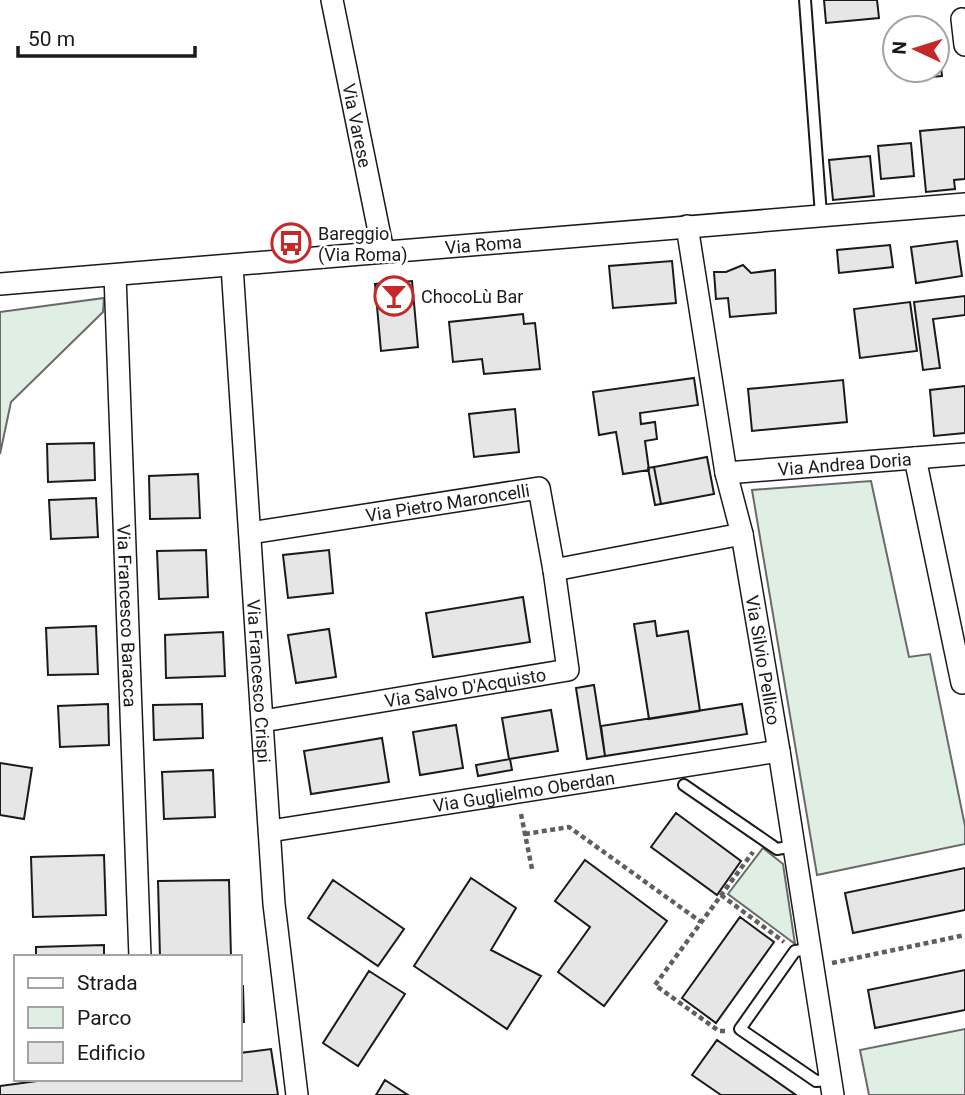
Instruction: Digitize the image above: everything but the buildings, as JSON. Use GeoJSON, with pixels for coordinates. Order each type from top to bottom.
{"type":"FeatureCollection","features":[{"type":"Feature","properties":{"kind":"street","name":"Via Varese"},"geometry":{"type":"LineString","coordinates":[[332,0],[383,251]]}},
{"type":"Feature","properties":{"kind":"street"},"geometry":{"type":"LineString","coordinates":[[962,19],[965,45]]}},
{"type":"Feature","properties":{"kind":"street","name":"Via Roma"},"geometry":{"type":"LineString","coordinates":[[0,284],[965,204]]}},
{"type":"Feature","properties":{"kind":"street","name":"Via Silvio Pellico"},"geometry":{"type":"LineString","coordinates":[[687,226],[726,473],[742,534],[779,751],[794,846],[806,955],[832,1087]]}},
{"type":"Feature","properties":{"kind":"street","name":"Via Francesco Crispi"},"geometry":{"type":"LineString","coordinates":[[232,266],[276,918],[297,1095]]}},
{"type":"Feature","properties":{"kind":"street","name":"Via Francesco Baracca"},"geometry":{"type":"LineString","coordinates":[[115,275],[140,955]]}},
{"type":"Feature","properties":{"kind":"street","name":"Via Andrea Doria"},"geometry":{"type":"LineString","coordinates":[[726,473],[965,454]]}},
{"type":"Feature","properties":{"kind":"street"},"geometry":{"type":"LineString","coordinates":[[915,458],[962,683]]}},
{"type":"Feature","properties":{"kind":"street","name":"Via Pietro Maroncelli"},"geometry":{"type":"LineString","coordinates":[[250,533],[539,488],[554,570]]}},
{"type":"Feature","properties":{"kind":"street"},"geometry":{"type":"LineString","coordinates":[[554,570],[742,534]]}},
{"type":"Feature","properties":{"kind":"street","name":"Via Salvo D'Acquisto"},"geometry":{"type":"LineString","coordinates":[[263,721],[568,670],[554,570]]}},
{"type":"Feature","properties":{"kind":"street","name":"Via Guglielmo Oberdan"},"geometry":{"type":"LineString","coordinates":[[270,831],[779,751]]}},
{"type":"Feature","properties":{"kind":"lane"},"geometry":{"type":"LineString","coordinates":[[805,0],[821,215]]}},
{"type":"Feature","properties":{"kind":"lane"},"geometry":{"type":"LineString","coordinates":[[684,785],[777,849],[794,846]]}},
{"type":"Feature","properties":{"kind":"lane"},"geometry":{"type":"LineString","coordinates":[[806,955],[740,1029],[816,1081],[832,1087]]}},
{"type":"Feature","properties":{"kind":"path"},"geometry":{"type":"LineString","coordinates":[[517,792],[532,869]]}},
{"type":"Feature","properties":{"kind":"path"},"geometry":{"type":"LineString","coordinates":[[525,834],[569,827],[701,922]]}},
{"type":"Feature","properties":{"kind":"path"},"geometry":{"type":"LineString","coordinates":[[740,1029],[719,1031],[655,985],[762,840]]}},
{"type":"Feature","properties":{"kind":"path"},"geometry":{"type":"LineString","coordinates":[[721,895],[806,955],[965,935]]}},
{"type":"Feature","properties":{"kind":"green space"},"geometry":{"type":"Polygon","coordinates":[[[104,298],[103,312],[11,402],[0,454],[0,312],[104,298]]]}},
{"type":"Feature","properties":{"kind":"green space"},"geometry":{"type":"Polygon","coordinates":[[[871,481],[909,657],[930,654],[965,826],[965,844],[817,875],[752,490],[871,481]]]}},
{"type":"Feature","properties":{"kind":"green space"},"geometry":{"type":"Polygon","coordinates":[[[763,848],[783,864],[795,944],[728,894],[763,848]]]}},
{"type":"Feature","properties":{"kind":"green space"},"geometry":{"type":"Polygon","coordinates":[[[965,1029],[965,1095],[869,1095],[860,1050],[965,1029]]]}},
{"type":"Feature","properties":{"kind":"place","name":"Bareggio (Via Roma)"},"geometry":{"type":"Point","coordinates":[291,243]}},
{"type":"Feature","properties":{"kind":"place","name":"ChocoLù Bar"},"geometry":{"type":"Point","coordinates":[394,296]}}]}
